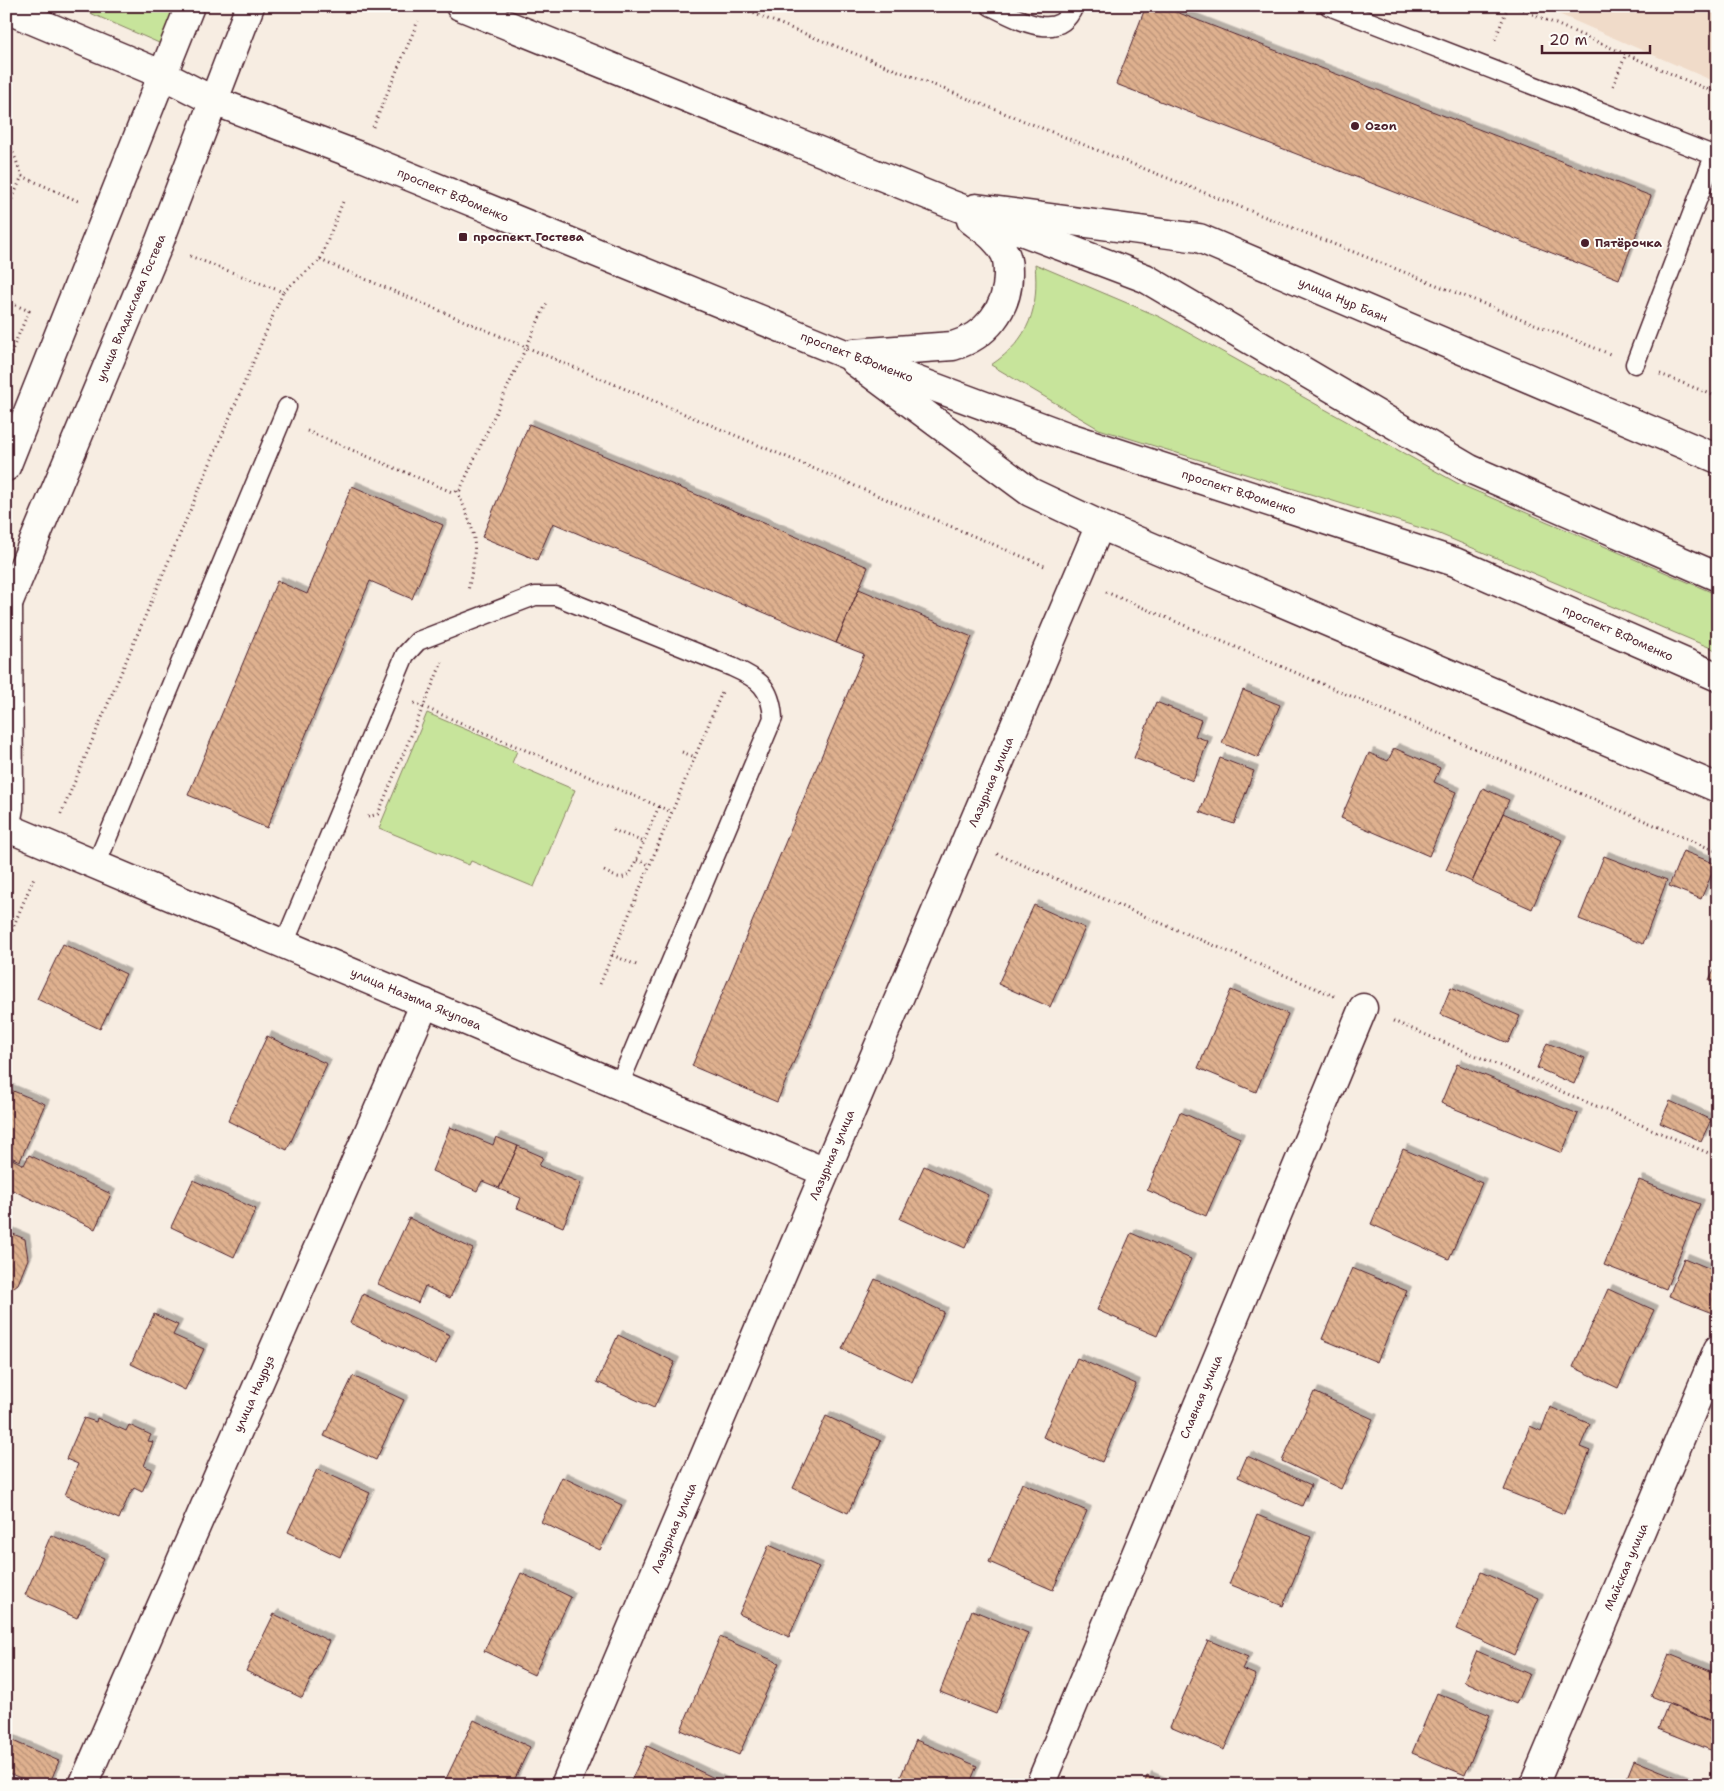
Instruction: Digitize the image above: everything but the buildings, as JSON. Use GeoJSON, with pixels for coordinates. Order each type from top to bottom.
{"type":"FeatureCollection","features":[{"type":"Feature","properties":{"kind":"street"},"geometry":{"type":"LineString","coordinates":[[6,467],[106,220],[161,74],[190,6]]}},
{"type":"Feature","properties":{"kind":"street","name":"улица Владислава Гостева"},"geometry":{"type":"LineString","coordinates":[[7,606],[159,243],[250,6]]}},
{"type":"Feature","properties":{"kind":"street"},"geometry":{"type":"LineString","coordinates":[[460,6],[950,204],[1145,278],[1470,469],[1718,577]]}},
{"type":"Feature","properties":{"kind":"street","name":"проспект В.Фоменко"},"geometry":{"type":"LineString","coordinates":[[6,9],[161,74],[214,101],[362,158],[845,354],[1066,436],[1455,562],[1718,677]]}},
{"type":"Feature","properties":{"kind":"street"},"geometry":{"type":"LineString","coordinates":[[845,354],[953,346],[968,341],[980,334],[996,317],[1008,289],[1006,254],[997,240],[950,204]]}},
{"type":"Feature","properties":{"kind":"street","name":"улица Нур Баян"},"geometry":{"type":"LineString","coordinates":[[950,204],[1199,238],[1718,459]]}},
{"type":"Feature","properties":{"kind":"street"},"geometry":{"type":"LineString","coordinates":[[845,354],[1030,492],[1100,525],[1718,788]]}},
{"type":"Feature","properties":{"kind":"street","name":"Лазурная улица"},"geometry":{"type":"LineString","coordinates":[[565,1785],[1100,525]]}},
{"type":"Feature","properties":{"kind":"street"},"geometry":{"type":"LineString","coordinates":[[6,826],[9,808],[7,606]]}},
{"type":"Feature","properties":{"kind":"street","name":"улица Назыма Якупова"},"geometry":{"type":"LineString","coordinates":[[6,826],[47,845],[825,1172]]}},
{"type":"Feature","properties":{"kind":"street","name":"улица Науруз"},"geometry":{"type":"LineString","coordinates":[[83,1785],[425,1003]]}},
{"type":"Feature","properties":{"kind":"street","name":"Славная улица"},"geometry":{"type":"LineString","coordinates":[[1040,1785],[1363,1008]]}},
{"type":"Feature","properties":{"kind":"street","name":"Майская улица"},"geometry":{"type":"LineString","coordinates":[[1534,1785],[1718,1350]]}},
{"type":"Feature","properties":{"kind":"lane"},"geometry":{"type":"LineString","coordinates":[[990,6],[1036,26],[1045,27],[1061,22],[1070,16],[1074,6]]}},
{"type":"Feature","properties":{"kind":"lane"},"geometry":{"type":"LineString","coordinates":[[1328,6],[1716,156],[1635,364]]}},
{"type":"Feature","properties":{"kind":"lane"},"geometry":{"type":"LineString","coordinates":[[96,865],[284,414]]}},
{"type":"Feature","properties":{"kind":"lane"},"geometry":{"type":"LineString","coordinates":[[284,944],[405,655],[413,645],[429,636],[535,596],[556,596],[568,599],[732,667],[760,683],[768,693],[773,718],[619,1085]]}},
{"type":"Feature","properties":{"kind":"path"},"geometry":{"type":"LineString","coordinates":[[735,6],[1718,397]]}},
{"type":"Feature","properties":{"kind":"path"},"geometry":{"type":"LineString","coordinates":[[1484,67],[1508,6]]}},
{"type":"Feature","properties":{"kind":"path"},"geometry":{"type":"LineString","coordinates":[[1514,6],[1718,94]]}},
{"type":"Feature","properties":{"kind":"path"},"geometry":{"type":"LineString","coordinates":[[373,128],[418,21]]}},
{"type":"Feature","properties":{"kind":"path"},"geometry":{"type":"LineString","coordinates":[[1603,113],[1626,54]]}},
{"type":"Feature","properties":{"kind":"path"},"geometry":{"type":"LineString","coordinates":[[6,134],[22,176],[6,213]]}},
{"type":"Feature","properties":{"kind":"path"},"geometry":{"type":"LineString","coordinates":[[22,176],[78,202]]}},
{"type":"Feature","properties":{"kind":"path"},"geometry":{"type":"LineString","coordinates":[[6,944],[283,292],[320,260],[344,199]]}},
{"type":"Feature","properties":{"kind":"path"},"geometry":{"type":"LineString","coordinates":[[190,256],[283,292]]}},
{"type":"Feature","properties":{"kind":"path"},"geometry":{"type":"LineString","coordinates":[[320,260],[1718,852]]}},
{"type":"Feature","properties":{"kind":"path"},"geometry":{"type":"LineString","coordinates":[[284,414],[452,492],[457,491],[463,486],[548,300]]}},
{"type":"Feature","properties":{"kind":"path"},"geometry":{"type":"LineString","coordinates":[[6,301],[29,311],[6,364]]}},
{"type":"Feature","properties":{"kind":"path"},"geometry":{"type":"LineString","coordinates":[[457,491],[472,525],[476,544],[461,624]]}},
{"type":"Feature","properties":{"kind":"path"},"geometry":{"type":"LineString","coordinates":[[342,806],[368,817],[378,814],[446,652]]}},
{"type":"Feature","properties":{"kind":"path"},"geometry":{"type":"LineString","coordinates":[[600,984],[732,667]]}},
{"type":"Feature","properties":{"kind":"path"},"geometry":{"type":"LineString","coordinates":[[389,693],[672,812]]}},
{"type":"Feature","properties":{"kind":"path"},"geometry":{"type":"LineString","coordinates":[[682,752],[695,757]]}},
{"type":"Feature","properties":{"kind":"path"},"geometry":{"type":"LineString","coordinates":[[604,872],[619,878],[626,877],[631,872],[659,806]]}},
{"type":"Feature","properties":{"kind":"path"},"geometry":{"type":"LineString","coordinates":[[613,830],[644,842]]}},
{"type":"Feature","properties":{"kind":"path"},"geometry":{"type":"LineString","coordinates":[[637,860],[650,865]]}},
{"type":"Feature","properties":{"kind":"shaded area"},"geometry":{"type":"Polygon","coordinates":[[[1540,6],[1718,6],[1718,83],[1540,6]]]}},
{"type":"Feature","properties":{"kind":"green space"},"geometry":{"type":"Polygon","coordinates":[[[74,6],[183,6],[166,46],[74,6]]]}},
{"type":"Feature","properties":{"kind":"green space"},"geometry":{"type":"Polygon","coordinates":[[[1035,264],[1160,317],[1457,483],[1718,595],[1718,651],[1437,533],[1099,429],[991,365],[1015,345],[1029,322],[1035,295],[1035,264]]]}},
{"type":"Feature","properties":{"kind":"green space"},"geometry":{"type":"Polygon","coordinates":[[[427,713],[517,751],[512,763],[575,790],[534,887],[471,861],[469,865],[379,828],[427,713]]]}},
{"type":"Feature","properties":{"kind":"place","name":"Ozon"},"geometry":{"type":"Point","coordinates":[1355,126]}},
{"type":"Feature","properties":{"kind":"place","name":"проспект Гостева"},"geometry":{"type":"Point","coordinates":[463,237]}},
{"type":"Feature","properties":{"kind":"place","name":"Пятёрочка"},"geometry":{"type":"Point","coordinates":[1585,243]}}]}
